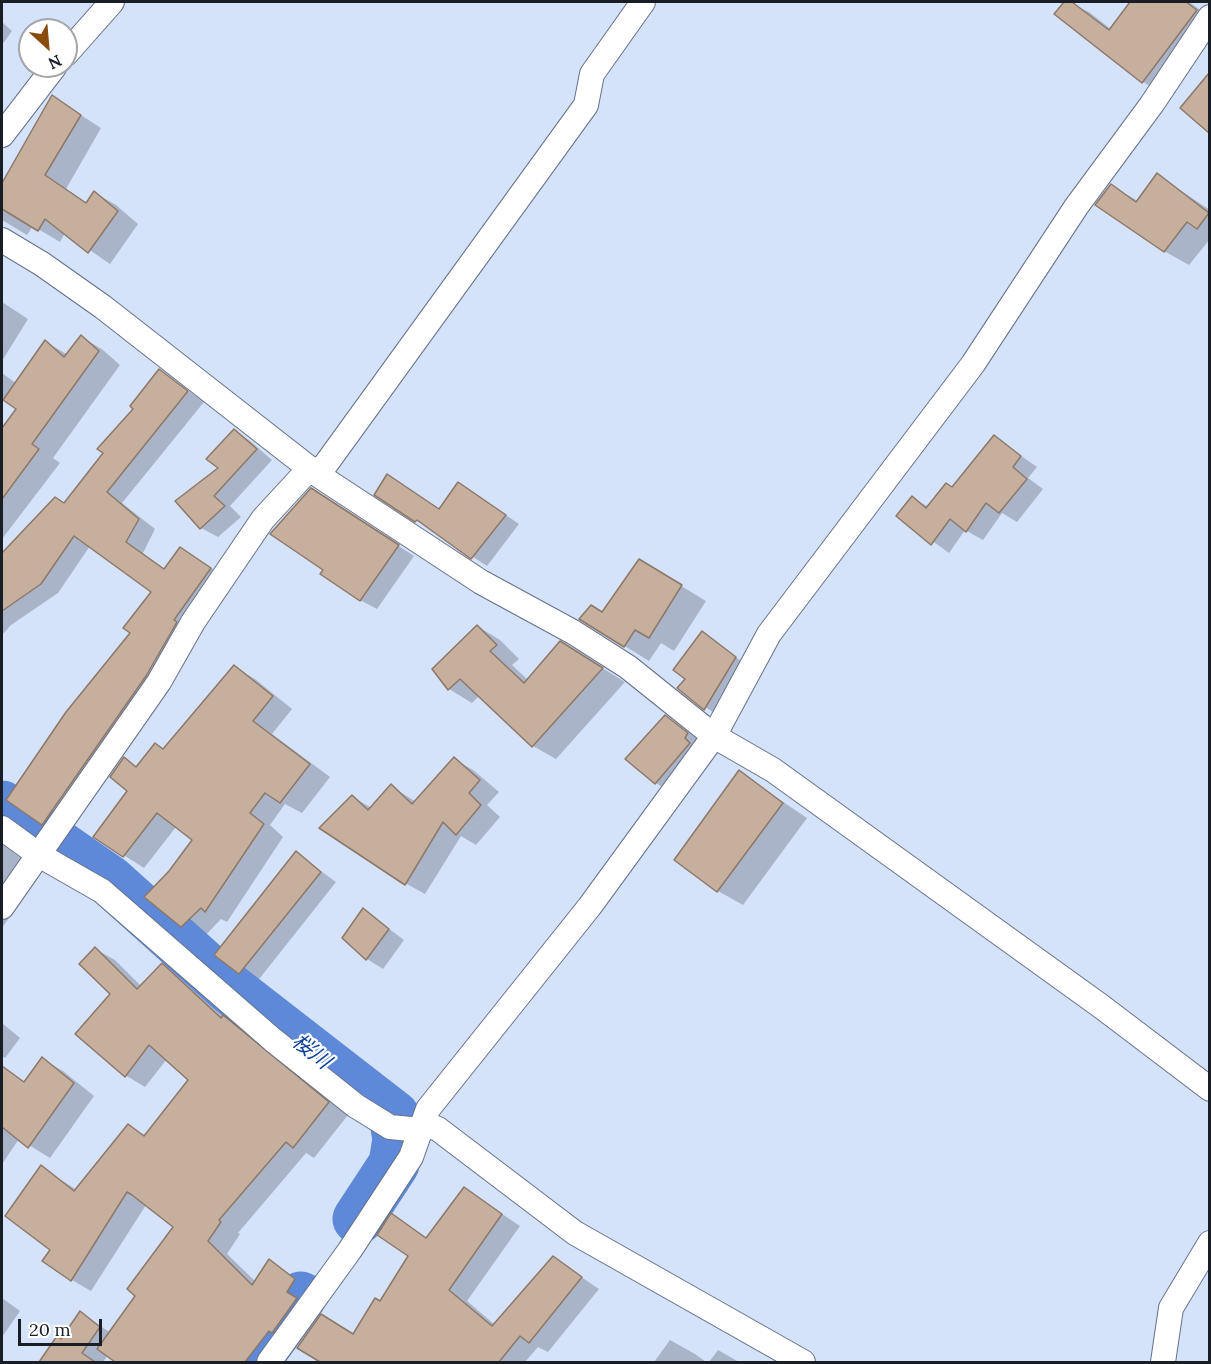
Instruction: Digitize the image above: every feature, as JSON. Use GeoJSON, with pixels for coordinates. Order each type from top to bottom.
{"type":"FeatureCollection","features":[{"type":"Feature","properties":{"kind":"street"},"geometry":{"type":"LineString","coordinates":[[78,40],[112,2]]}},
{"type":"Feature","properties":{"kind":"street"},"geometry":{"type":"LineString","coordinates":[[2,907],[159,682],[193,622],[263,519],[314,471],[586,105],[592,74],[643,2]]}},
{"type":"Feature","properties":{"kind":"street"},"geometry":{"type":"LineString","coordinates":[[269,1362],[350,1250],[411,1157],[410,1127],[428,1109],[590,906],[714,736],[769,634],[973,364],[1076,207],[1152,104],[1209,17]]}},
{"type":"Feature","properties":{"kind":"street"},"geometry":{"type":"LineString","coordinates":[[2,135],[46,78]]}},
{"type":"Feature","properties":{"kind":"street"},"geometry":{"type":"LineString","coordinates":[[2,240],[42,264],[103,307],[314,471],[481,582],[573,632],[628,667],[714,736],[782,776],[1102,1007],[1209,1089]]}},
{"type":"Feature","properties":{"kind":"street"},"geometry":{"type":"LineString","coordinates":[[2,828],[46,844],[273,1040],[356,1106],[410,1127],[438,1129],[575,1233],[803,1362]]}},
{"type":"Feature","properties":{"kind":"street"},"geometry":{"type":"LineString","coordinates":[[1163,1362],[1171,1308],[1209,1243]]}},
{"type":"Feature","properties":{"kind":"building"},"geometry":{"type":"Polygon","coordinates":[[[1064,2],[1072,2],[1109,30],[1130,2],[1186,2],[1197,10],[1142,83],[1054,14],[1064,2]]]}},
{"type":"Feature","properties":{"kind":"building"},"geometry":{"type":"Polygon","coordinates":[[[1209,73],[1209,133],[1180,108],[1209,73]]]}},
{"type":"Feature","properties":{"kind":"building"},"geometry":{"type":"Polygon","coordinates":[[[52,95],[81,115],[45,175],[86,203],[94,191],[118,211],[88,253],[45,219],[38,231],[2,209],[2,183],[52,95]]]}},
{"type":"Feature","properties":{"kind":"building"},"geometry":{"type":"Polygon","coordinates":[[[1157,173],[1209,213],[1197,229],[1187,222],[1164,252],[1095,205],[1111,184],[1136,202],[1157,173]]]}},
{"type":"Feature","properties":{"kind":"building"},"geometry":{"type":"Polygon","coordinates":[[[81,335],[99,351],[32,444],[39,449],[2,499],[2,428],[16,409],[3,400],[45,340],[64,357],[81,335]]]}},
{"type":"Feature","properties":{"kind":"building"},"geometry":{"type":"Polygon","coordinates":[[[159,369],[188,391],[107,492],[139,519],[126,542],[164,569],[180,547],[211,568],[174,620],[177,622],[146,676],[42,825],[6,800],[66,712],[130,633],[123,628],[151,592],[74,536],[41,584],[2,611],[2,553],[55,497],[64,503],[103,453],[97,449],[133,409],[130,406],[159,369]]]}},
{"type":"Feature","properties":{"kind":"building"},"geometry":{"type":"Polygon","coordinates":[[[234,429],[257,449],[214,496],[225,506],[200,529],[175,501],[218,468],[206,459],[234,429]]]}},
{"type":"Feature","properties":{"kind":"building"},"geometry":{"type":"Polygon","coordinates":[[[994,435],[1021,456],[1013,467],[1027,479],[999,513],[986,503],[966,532],[950,519],[931,545],[896,516],[912,496],[926,508],[946,483],[952,487],[994,435]]]}},
{"type":"Feature","properties":{"kind":"building"},"geometry":{"type":"Polygon","coordinates":[[[387,474],[439,509],[458,482],[506,515],[471,559],[417,520],[415,522],[374,495],[387,474]]]}},
{"type":"Feature","properties":{"kind":"building"},"geometry":{"type":"Polygon","coordinates":[[[311,488],[399,545],[360,601],[320,574],[323,570],[270,534],[311,488]]]}},
{"type":"Feature","properties":{"kind":"building"},"geometry":{"type":"Polygon","coordinates":[[[639,559],[682,585],[649,638],[635,630],[624,647],[579,619],[591,605],[602,612],[639,559]]]}},
{"type":"Feature","properties":{"kind":"building"},"geometry":{"type":"Polygon","coordinates":[[[477,625],[497,645],[490,651],[524,683],[560,641],[603,668],[532,747],[460,679],[448,690],[432,669],[477,625]]]}},
{"type":"Feature","properties":{"kind":"building"},"geometry":{"type":"Polygon","coordinates":[[[702,631],[736,657],[704,710],[677,688],[685,679],[673,670],[702,631]]]}},
{"type":"Feature","properties":{"kind":"building"},"geometry":{"type":"Polygon","coordinates":[[[234,665],[273,696],[253,721],[310,764],[280,803],[265,793],[250,813],[264,824],[205,912],[201,908],[181,927],[144,897],[169,871],[192,840],[157,813],[123,857],[93,837],[127,791],[110,777],[124,757],[136,767],[155,743],[163,749],[234,665]]]}},
{"type":"Feature","properties":{"kind":"building"},"geometry":{"type":"Polygon","coordinates":[[[665,715],[688,733],[685,738],[690,743],[655,784],[625,759],[665,715]]]}},
{"type":"Feature","properties":{"kind":"building"},"geometry":{"type":"Polygon","coordinates":[[[454,757],[480,780],[469,793],[481,805],[456,835],[443,822],[405,885],[319,828],[352,795],[368,810],[391,784],[412,804],[454,757]]]}},
{"type":"Feature","properties":{"kind":"building"},"geometry":{"type":"Polygon","coordinates":[[[739,770],[783,803],[717,892],[674,860],[739,770]]]}},
{"type":"Feature","properties":{"kind":"building"},"geometry":{"type":"Polygon","coordinates":[[[296,851],[321,872],[239,974],[214,955],[296,851]]]}},
{"type":"Feature","properties":{"kind":"building"},"geometry":{"type":"Polygon","coordinates":[[[363,908],[389,929],[366,960],[342,938],[363,908]]]}},
{"type":"Feature","properties":{"kind":"building"},"geometry":{"type":"Polygon","coordinates":[[[95,947],[137,989],[162,963],[221,1018],[223,1015],[329,1102],[293,1148],[286,1142],[219,1220],[221,1222],[208,1241],[252,1285],[269,1259],[295,1279],[287,1292],[297,1298],[272,1333],[269,1331],[245,1362],[115,1362],[97,1349],[135,1296],[127,1289],[173,1227],[132,1195],[127,1192],[71,1281],[42,1261],[50,1250],[5,1216],[41,1165],[74,1191],[128,1124],[144,1136],[188,1080],[149,1045],[125,1077],[75,1034],[110,994],[79,964],[95,947]]]}},
{"type":"Feature","properties":{"kind":"building"},"geometry":{"type":"Polygon","coordinates":[[[42,1057],[74,1083],[28,1148],[2,1127],[2,1066],[24,1082],[42,1057]]]}},
{"type":"Feature","properties":{"kind":"building"},"geometry":{"type":"Polygon","coordinates":[[[464,1187],[502,1214],[449,1290],[492,1326],[553,1256],[582,1277],[529,1343],[520,1336],[499,1362],[320,1362],[297,1348],[321,1314],[353,1334],[375,1298],[380,1301],[408,1256],[377,1235],[391,1213],[426,1238],[464,1187]]]}},
{"type":"Feature","properties":{"kind":"building"},"geometry":{"type":"Polygon","coordinates":[[[80,1311],[100,1327],[82,1353],[95,1362],[39,1362],[57,1336],[61,1339],[80,1311]]]}},
{"type":"Feature","properties":{"kind":"waterway","name":"桜川"},"geometry":{"type":"LineString","coordinates":[[2,806],[110,881],[229,988],[394,1116],[398,1139],[394,1164],[358,1219]]}},
{"type":"Feature","properties":{"kind":"waterway","name":"桜川"},"geometry":{"type":"LineString","coordinates":[[254,1362],[301,1297]]}}]}
